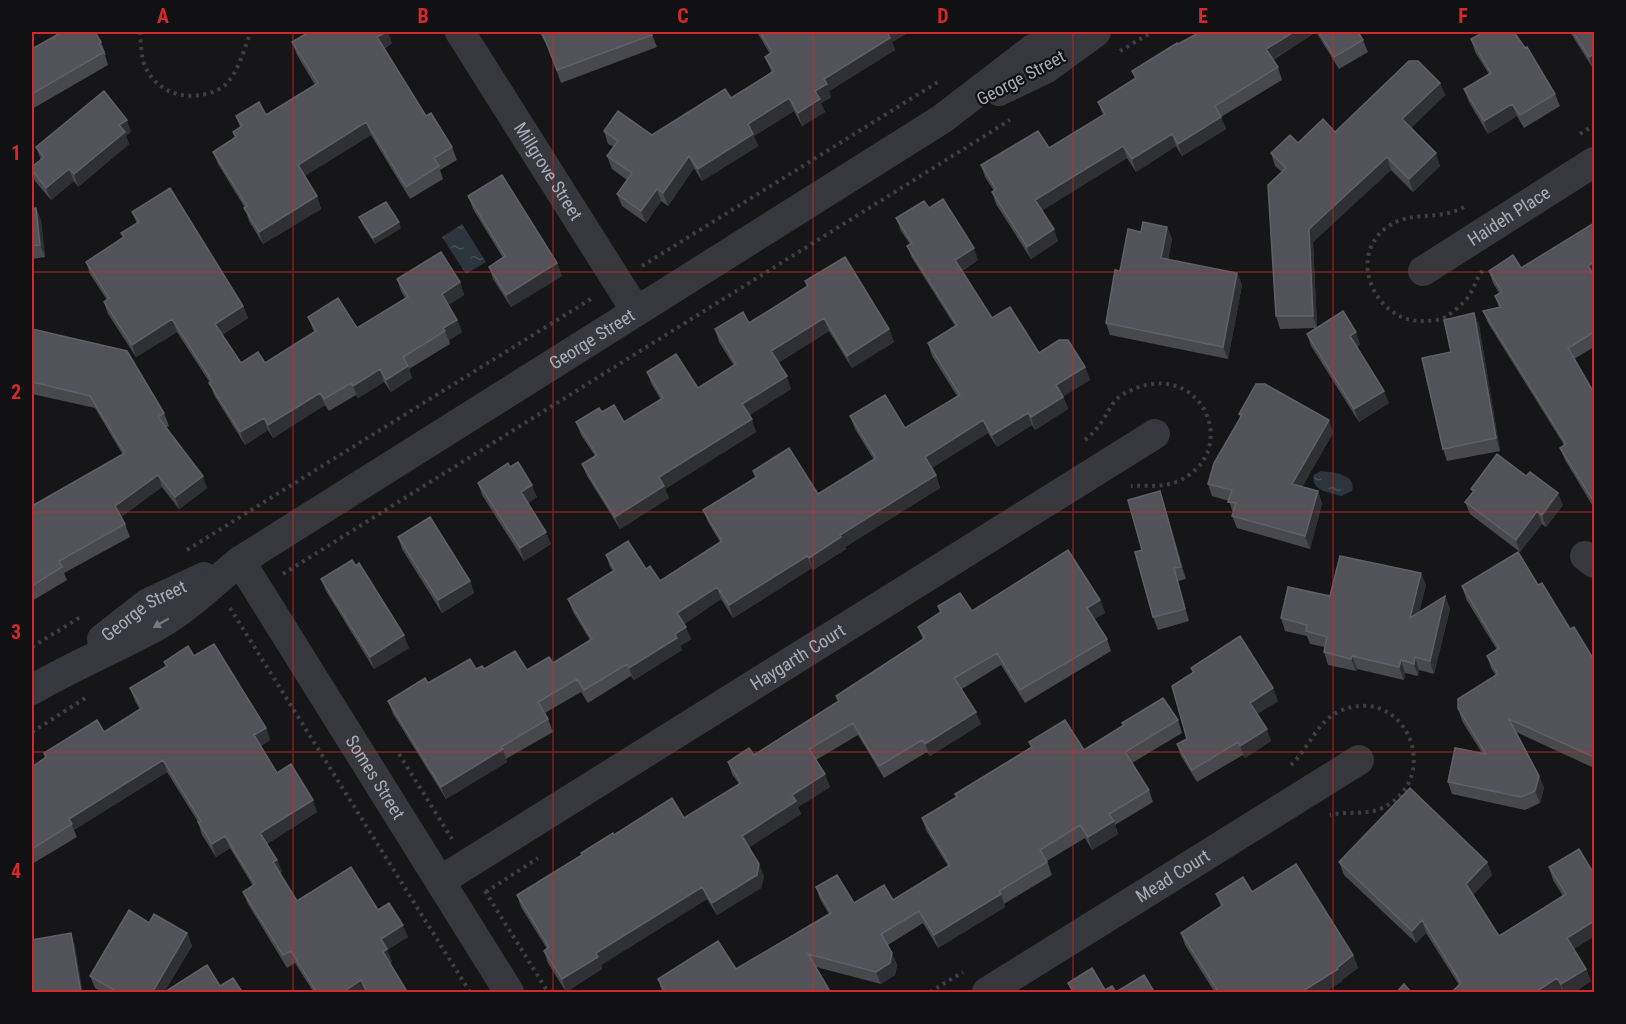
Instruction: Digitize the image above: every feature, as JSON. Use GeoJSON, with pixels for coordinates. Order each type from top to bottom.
{"type":"FeatureCollection","features":[{"type":"Feature","properties":{"kind":"street","name":"Millgrove Street"},"geometry":{"type":"LineString","coordinates":[[460,32],[636,311]]}},
{"type":"Feature","properties":{"kind":"street","name":"George Street"},"geometry":{"type":"LineString","coordinates":[[32,690],[58,674],[148,603],[240,561],[942,119],[1034,49],[1067,32]]}},
{"type":"Feature","properties":{"kind":"street","name":"George Street"},"geometry":{"type":"LineString","coordinates":[[942,119],[1045,69],[1096,32]]}},
{"type":"Feature","properties":{"kind":"street","name":"Haideh Place"},"geometry":{"type":"LineString","coordinates":[[1423,272],[1594,162]]}},
{"type":"Feature","properties":{"kind":"street","name":"Haygarth Court"},"geometry":{"type":"LineString","coordinates":[[440,882],[1155,434]]}},
{"type":"Feature","properties":{"kind":"street","name":"Somes Street"},"geometry":{"type":"LineString","coordinates":[[240,561],[509,993]]}},
{"type":"Feature","properties":{"kind":"street","name":"Mead Court"},"geometry":{"type":"LineString","coordinates":[[987,993],[1359,760]]}},
{"type":"Feature","properties":{"kind":"path"},"geometry":{"type":"LineString","coordinates":[[141,32],[144,64],[151,75],[164,88],[177,95],[192,97],[209,94],[227,84],[236,71],[251,32]]}},
{"type":"Feature","properties":{"kind":"path"},"geometry":{"type":"LineString","coordinates":[[1112,57],[1152,32]]}},
{"type":"Feature","properties":{"kind":"path"},"geometry":{"type":"LineString","coordinates":[[636,270],[946,76]]}},
{"type":"Feature","properties":{"kind":"path"},"geometry":{"type":"LineString","coordinates":[[278,578],[1011,120]]}},
{"type":"Feature","properties":{"kind":"path"},"geometry":{"type":"LineString","coordinates":[[180,554],[599,293]]}},
{"type":"Feature","properties":{"kind":"path"},"geometry":{"type":"LineString","coordinates":[[230,608],[470,993]]}},
{"type":"Feature","properties":{"kind":"path"},"geometry":{"type":"LineString","coordinates":[[32,647],[91,610]]}},
{"type":"Feature","properties":{"kind":"path"},"geometry":{"type":"LineString","coordinates":[[480,882],[548,993]]}},
{"type":"Feature","properties":{"kind":"water"},"geometry":{"type":"Polygon","coordinates":[[[462,224],[486,262],[466,274],[442,237],[462,224]]]}},
{"type":"Feature","properties":{"kind":"water"},"geometry":{"type":"Polygon","coordinates":[[[1321,471],[1348,477],[1353,485],[1352,491],[1341,496],[1318,488],[1314,475],[1321,471]]]}},
{"type":"Feature","properties":{"kind":"building"},"geometry":{"type":"Polygon","coordinates":[[[62,32],[95,32],[104,52],[32,94],[32,49],[62,32]]]}},
{"type":"Feature","properties":{"kind":"building"},"geometry":{"type":"Polygon","coordinates":[[[309,32],[386,32],[377,37],[426,116],[431,113],[452,147],[434,158],[439,166],[406,187],[366,122],[298,165],[317,196],[259,232],[244,208],[247,206],[213,152],[236,137],[233,132],[242,126],[236,116],[259,102],[266,115],[318,83],[292,42],[309,32]]]}},
{"type":"Feature","properties":{"kind":"building"},"geometry":{"type":"Polygon","coordinates":[[[542,32],[651,32],[652,35],[557,70],[542,32]]]}},
{"type":"Feature","properties":{"kind":"building"},"geometry":{"type":"Polygon","coordinates":[[[760,32],[887,32],[890,38],[824,79],[827,84],[815,91],[820,99],[798,113],[789,98],[748,124],[753,134],[698,169],[689,156],[663,193],[657,189],[641,211],[617,194],[632,173],[607,156],[618,141],[604,131],[618,111],[652,135],[725,89],[731,98],[774,71],[765,57],[772,52],[760,32]]]}},
{"type":"Feature","properties":{"kind":"building"},"geometry":{"type":"Polygon","coordinates":[[[1200,32],[1294,32],[1266,49],[1278,67],[1215,106],[1221,117],[1178,144],[1172,134],[1132,159],[1123,146],[1035,200],[1054,229],[1027,247],[992,192],[996,189],[981,165],[1038,131],[1049,148],[1105,114],[1098,102],[1136,78],[1132,71],[1177,43],[1200,32]]]}},
{"type":"Feature","properties":{"kind":"building"},"geometry":{"type":"Polygon","coordinates":[[[1319,32],[1358,32],[1363,40],[1334,57],[1319,32]]]}},
{"type":"Feature","properties":{"kind":"building"},"geometry":{"type":"Polygon","coordinates":[[[1484,32],[1514,32],[1525,48],[1527,47],[1555,94],[1520,115],[1512,104],[1484,121],[1464,89],[1491,73],[1471,39],[1484,32]]]}},
{"type":"Feature","properties":{"kind":"building"},"geometry":{"type":"Polygon","coordinates":[[[1573,32],[1594,32],[1594,54],[1589,57],[1573,32]]]}},
{"type":"Feature","properties":{"kind":"building"},"geometry":{"type":"Polygon","coordinates":[[[1409,61],[1418,61],[1440,83],[1402,119],[1436,153],[1409,179],[1387,157],[1309,229],[1313,316],[1276,316],[1268,185],[1286,168],[1271,153],[1290,135],[1298,143],[1323,119],[1335,132],[1409,61]]]}},
{"type":"Feature","properties":{"kind":"building"},"geometry":{"type":"Polygon","coordinates":[[[104,91],[127,120],[119,125],[125,132],[74,174],[69,169],[46,188],[32,170],[32,167],[44,157],[36,147],[104,91]]]}},
{"type":"Feature","properties":{"kind":"building"},"geometry":{"type":"Polygon","coordinates":[[[502,175],[557,263],[506,295],[489,267],[505,256],[468,196],[502,175]]]}},
{"type":"Feature","properties":{"kind":"building"},"geometry":{"type":"Polygon","coordinates":[[[170,188],[243,306],[215,324],[241,363],[258,352],[265,363],[316,331],[308,317],[338,298],[357,328],[408,297],[397,279],[441,252],[460,282],[442,294],[457,320],[443,328],[445,331],[403,357],[408,366],[386,380],[380,369],[353,386],[351,383],[324,399],[320,393],[268,425],[264,418],[240,432],[209,383],[212,381],[172,319],[132,345],[104,302],[109,298],[86,262],[124,237],[121,233],[139,222],[132,212],[170,188]]]}},
{"type":"Feature","properties":{"kind":"building"},"geometry":{"type":"Polygon","coordinates":[[[943,199],[974,248],[955,260],[992,318],[1010,307],[1039,353],[1059,340],[1068,340],[1085,367],[1056,385],[1063,397],[1031,417],[1028,413],[992,435],[983,420],[925,457],[936,475],[840,535],[841,537],[809,558],[807,556],[729,605],[717,587],[677,613],[686,627],[675,634],[677,638],[629,668],[627,664],[584,690],[577,679],[538,702],[548,719],[441,787],[388,701],[425,678],[428,683],[470,659],[476,669],[482,666],[484,669],[515,651],[527,670],[549,657],[553,663],[592,639],[568,599],[615,570],[606,555],[628,541],[646,569],[650,566],[660,581],[722,541],[703,510],[757,477],[753,471],[789,448],[818,494],[876,458],[850,416],[885,395],[905,428],[960,395],[928,343],[957,325],[907,246],[912,243],[896,218],[924,201],[929,208],[943,199]]]}},
{"type":"Feature","properties":{"kind":"building"},"geometry":{"type":"Polygon","coordinates":[[[386,202],[399,222],[373,238],[359,217],[386,202]]]}},
{"type":"Feature","properties":{"kind":"building"},"geometry":{"type":"Polygon","coordinates":[[[36,208],[40,245],[32,246],[32,209],[36,208]]]}},
{"type":"Feature","properties":{"kind":"building"},"geometry":{"type":"Polygon","coordinates":[[[1143,222],[1167,227],[1161,258],[1237,273],[1223,347],[1106,323],[1115,270],[1120,271],[1128,229],[1141,232],[1143,222]]]}},
{"type":"Feature","properties":{"kind":"building"},"geometry":{"type":"Polygon","coordinates":[[[1594,223],[1594,262],[1588,266],[1594,276],[1594,332],[1568,348],[1594,393],[1594,502],[1560,448],[1566,444],[1483,311],[1501,307],[1495,296],[1502,292],[1489,271],[1513,255],[1521,268],[1594,223]]]}},
{"type":"Feature","properties":{"kind":"building"},"geometry":{"type":"Polygon","coordinates":[[[845,257],[889,329],[847,356],[824,318],[771,351],[787,376],[742,404],[752,419],[659,477],[664,486],[615,517],[582,464],[597,455],[576,422],[599,408],[602,412],[614,405],[624,422],[663,398],[647,372],[676,354],[698,388],[736,364],[715,329],[743,312],[749,323],[808,286],[805,281],[845,257]]]}},
{"type":"Feature","properties":{"kind":"building"},"geometry":{"type":"Polygon","coordinates":[[[1343,311],[1356,332],[1350,336],[1384,391],[1354,409],[1307,334],[1343,311]]]}},
{"type":"Feature","properties":{"kind":"building"},"geometry":{"type":"Polygon","coordinates":[[[1474,313],[1496,438],[1443,449],[1422,358],[1451,352],[1444,320],[1474,313]]]}},
{"type":"Feature","properties":{"kind":"building"},"geometry":{"type":"Polygon","coordinates":[[[32,329],[127,351],[164,413],[158,417],[203,476],[175,497],[158,475],[115,506],[125,524],[59,561],[62,567],[32,586],[32,506],[125,453],[90,396],[32,382],[32,329]]]}},
{"type":"Feature","properties":{"kind":"building"},"geometry":{"type":"Polygon","coordinates":[[[1256,384],[1265,384],[1329,420],[1292,484],[1318,491],[1305,536],[1232,516],[1236,503],[1228,502],[1232,490],[1208,484],[1214,463],[1242,415],[1239,414],[1256,384]]]}},
{"type":"Feature","properties":{"kind":"building"},"geometry":{"type":"Polygon","coordinates":[[[1497,454],[1526,476],[1530,472],[1558,493],[1542,515],[1537,511],[1516,540],[1465,502],[1474,491],[1471,489],[1497,454]]]}},
{"type":"Feature","properties":{"kind":"building"},"geometry":{"type":"Polygon","coordinates":[[[518,462],[532,485],[521,492],[546,532],[520,548],[478,483],[508,463],[510,467],[518,462]]]}},
{"type":"Feature","properties":{"kind":"building"},"geometry":{"type":"Polygon","coordinates":[[[1160,491],[1181,567],[1174,568],[1185,609],[1153,617],[1135,552],[1142,550],[1128,500],[1160,491]]]}},
{"type":"Feature","properties":{"kind":"building"},"geometry":{"type":"Polygon","coordinates":[[[430,517],[470,581],[438,600],[398,537],[430,517]]]}},
{"type":"Feature","properties":{"kind":"building"},"geometry":{"type":"Polygon","coordinates":[[[1068,550],[1100,600],[1087,608],[1107,639],[1020,690],[997,653],[954,678],[976,712],[925,744],[922,740],[879,766],[853,723],[809,749],[825,774],[792,795],[796,801],[742,836],[759,864],[757,875],[712,903],[702,887],[596,953],[598,957],[562,979],[544,951],[549,947],[517,895],[672,798],[684,818],[741,783],[728,762],[749,748],[754,755],[839,701],[836,696],[925,638],[918,627],[941,612],[938,606],[960,593],[972,611],[1068,550]]]}},
{"type":"Feature","properties":{"kind":"building"},"geometry":{"type":"Polygon","coordinates":[[[1518,552],[1538,585],[1542,583],[1570,629],[1574,627],[1594,660],[1594,757],[1509,719],[1539,776],[1535,791],[1521,797],[1448,782],[1455,748],[1486,754],[1458,708],[1458,699],[1498,674],[1487,656],[1499,648],[1462,586],[1518,552]]]}},
{"type":"Feature","properties":{"kind":"building"},"geometry":{"type":"Polygon","coordinates":[[[1340,556],[1421,573],[1410,618],[1445,596],[1430,661],[1415,657],[1414,664],[1401,660],[1399,667],[1324,652],[1327,637],[1306,631],[1307,625],[1281,618],[1288,587],[1330,596],[1340,556]]]}},
{"type":"Feature","properties":{"kind":"building"},"geometry":{"type":"Polygon","coordinates":[[[352,560],[356,566],[359,563],[404,635],[370,657],[321,579],[352,560]]]}},
{"type":"Feature","properties":{"kind":"building"},"geometry":{"type":"Polygon","coordinates":[[[1240,636],[1273,688],[1250,703],[1267,729],[1240,746],[1238,742],[1192,770],[1177,744],[1187,739],[1172,686],[1194,672],[1191,668],[1240,636]]]}},
{"type":"Feature","properties":{"kind":"building"},"geometry":{"type":"Polygon","coordinates":[[[214,644],[266,728],[254,735],[277,773],[291,764],[313,800],[260,833],[277,860],[273,862],[297,901],[351,867],[378,910],[389,903],[403,925],[381,939],[387,949],[383,952],[408,993],[368,993],[361,980],[342,993],[317,993],[291,951],[283,955],[243,892],[255,884],[225,836],[212,844],[198,822],[201,821],[163,760],[69,819],[72,824],[32,849],[32,767],[46,757],[44,753],[97,720],[104,732],[142,708],[130,688],[167,666],[164,662],[188,646],[194,656],[214,644]]]}},
{"type":"Feature","properties":{"kind":"building"},"geometry":{"type":"Polygon","coordinates":[[[1163,698],[1178,720],[1125,752],[1149,790],[1109,814],[1114,821],[1088,837],[1080,825],[1040,850],[1047,862],[999,891],[1001,894],[934,935],[919,911],[881,934],[892,953],[890,963],[876,972],[808,954],[831,993],[666,993],[658,979],[718,941],[736,969],[831,913],[816,887],[837,875],[854,903],[884,885],[893,900],[950,865],[922,818],[957,797],[955,794],[1032,747],[1029,742],[1065,720],[1084,750],[1163,698]]]}},
{"type":"Feature","properties":{"kind":"building"},"geometry":{"type":"Polygon","coordinates":[[[1410,788],[1487,862],[1466,884],[1499,936],[1566,894],[1549,867],[1579,849],[1594,874],[1594,921],[1567,938],[1586,969],[1561,984],[1557,978],[1534,993],[1451,993],[1461,983],[1422,920],[1412,931],[1339,862],[1410,788]]]}},
{"type":"Feature","properties":{"kind":"building"},"geometry":{"type":"Polygon","coordinates":[[[1296,864],[1353,955],[1338,969],[1300,993],[1219,993],[1181,933],[1223,905],[1216,894],[1243,877],[1252,892],[1296,864]]]}},
{"type":"Feature","properties":{"kind":"building"},"geometry":{"type":"Polygon","coordinates":[[[129,910],[149,923],[154,914],[187,933],[152,993],[119,993],[90,976],[129,910]]]}},
{"type":"Feature","properties":{"kind":"building"},"geometry":{"type":"Polygon","coordinates":[[[71,933],[81,993],[32,993],[32,940],[71,933]]]}},
{"type":"Feature","properties":{"kind":"building"},"geometry":{"type":"Polygon","coordinates":[[[207,965],[220,986],[233,978],[243,993],[163,993],[207,965]]]}},
{"type":"Feature","properties":{"kind":"building"},"geometry":{"type":"Polygon","coordinates":[[[1092,968],[1105,990],[1112,986],[1116,992],[1144,975],[1155,993],[1074,993],[1068,983],[1092,968]]]}},
{"type":"Feature","properties":{"kind":"building"},"geometry":{"type":"Polygon","coordinates":[[[1404,984],[1412,993],[1396,993],[1404,984]]]}}]}
